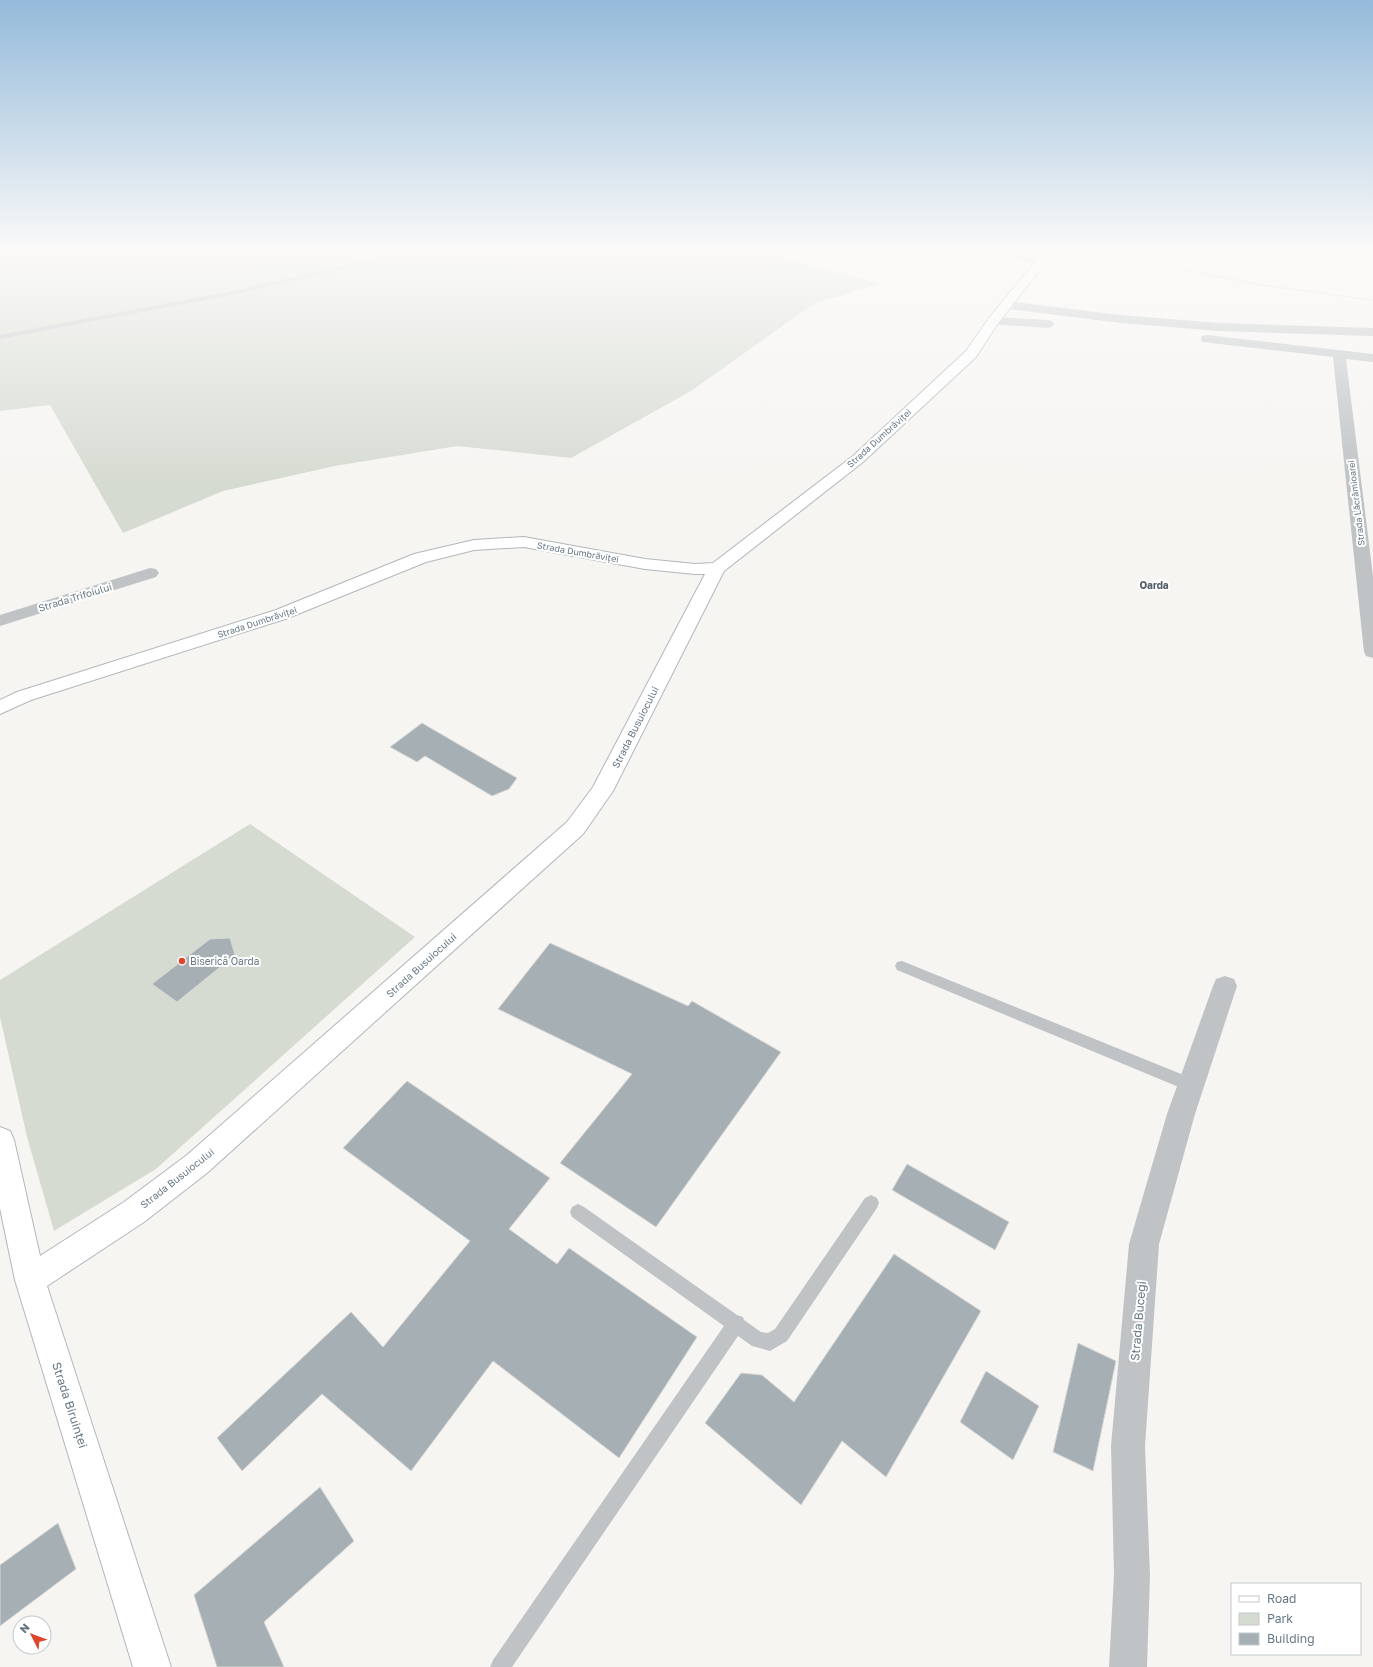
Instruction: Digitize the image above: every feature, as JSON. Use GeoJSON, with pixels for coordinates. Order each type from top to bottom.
{"type":"FeatureCollection","features":[{"type":"Feature","properties":{"kind":"main road","name":"Strada Dumbrăviței"},"geometry":{"type":"LineString","coordinates":[[0,708],[24,696],[282,614],[420,558],[474,545],[524,542],[645,564],[695,569],[717,568],[858,459],[971,354],[988,328]]}},
{"type":"Feature","properties":{"kind":"main road","name":"Strada Busuiocului"},"geometry":{"type":"LineString","coordinates":[[30,1280],[134,1212],[197,1164],[576,828],[602,791],[717,568]]}},
{"type":"Feature","properties":{"kind":"main road","name":"Strada Biruinței"},"geometry":{"type":"LineString","coordinates":[[0,1140],[30,1280],[152,1667]]}},
{"type":"Feature","properties":{"kind":"street"},"geometry":{"type":"LineString","coordinates":[[1092,328],[1164,334],[1373,358]]}},
{"type":"Feature","properties":{"kind":"street"},"geometry":{"type":"LineString","coordinates":[[1146,328],[1164,334]]}},
{"type":"Feature","properties":{"kind":"street"},"geometry":{"type":"LineString","coordinates":[[1243,328],[1373,332]]}},
{"type":"Feature","properties":{"kind":"street","name":"Strada Lăcrămioarei"},"geometry":{"type":"LineString","coordinates":[[1339,354],[1373,652]]}},
{"type":"Feature","properties":{"kind":"street","name":"Strada Trifoiului"},"geometry":{"type":"LineString","coordinates":[[0,621],[150,573]]}},
{"type":"Feature","properties":{"kind":"street","name":"Strada Bucegi"},"geometry":{"type":"LineString","coordinates":[[1128,1667],[1132,1575],[1128,1446],[1144,1244],[1191,1085],[1225,986]]}},
{"type":"Feature","properties":{"kind":"lane"},"geometry":{"type":"LineString","coordinates":[[0,337],[49,328]]}},
{"type":"Feature","properties":{"kind":"lane"},"geometry":{"type":"LineString","coordinates":[[902,966],[1191,1085]]}},
{"type":"Feature","properties":{"kind":"lane"},"geometry":{"type":"LineString","coordinates":[[578,1212],[758,1340],[770,1342],[782,1334],[871,1203]]}},
{"type":"Feature","properties":{"kind":"lane"},"geometry":{"type":"LineString","coordinates":[[500,1667],[736,1323]]}},
{"type":"Feature","properties":{"kind":"green space"},"geometry":{"type":"Polygon","coordinates":[[[0,328],[780,328],[691,391],[571,458],[457,446],[335,466],[223,491],[123,533],[50,405],[0,411],[0,328]]]}},
{"type":"Feature","properties":{"kind":"green space"},"geometry":{"type":"Polygon","coordinates":[[[250,824],[415,937],[156,1169],[54,1231],[27,1137],[0,1017],[0,980],[250,824]]]}},
{"type":"Feature","properties":{"kind":"building"},"geometry":{"type":"Polygon","coordinates":[[[422,723],[517,778],[509,789],[492,796],[425,756],[417,762],[390,747],[422,723]]]}},
{"type":"Feature","properties":{"kind":"building"},"geometry":{"type":"Polygon","coordinates":[[[230,938],[235,955],[177,1002],[152,984],[210,939],[230,938]]]}},
{"type":"Feature","properties":{"kind":"building"},"geometry":{"type":"Polygon","coordinates":[[[550,943],[688,1006],[692,1001],[781,1052],[656,1227],[560,1163],[632,1074],[498,1009],[550,943]]]}},
{"type":"Feature","properties":{"kind":"building"},"geometry":{"type":"Polygon","coordinates":[[[407,1081],[550,1178],[509,1229],[557,1264],[569,1248],[697,1337],[619,1458],[493,1361],[411,1471],[322,1394],[242,1471],[217,1438],[351,1312],[383,1347],[470,1241],[343,1148],[407,1081]]]}},
{"type":"Feature","properties":{"kind":"building"},"geometry":{"type":"Polygon","coordinates":[[[907,1164],[1009,1222],[995,1250],[892,1190],[907,1164]]]}},
{"type":"Feature","properties":{"kind":"building"},"geometry":{"type":"Polygon","coordinates":[[[894,1254],[981,1311],[886,1477],[842,1441],[801,1505],[705,1423],[741,1373],[762,1375],[794,1402],[894,1254]]]}},
{"type":"Feature","properties":{"kind":"building"},"geometry":{"type":"Polygon","coordinates":[[[1078,1343],[1116,1361],[1093,1471],[1053,1452],[1078,1343]]]}},
{"type":"Feature","properties":{"kind":"building"},"geometry":{"type":"Polygon","coordinates":[[[986,1371],[1039,1406],[1013,1460],[960,1422],[986,1371]]]}},
{"type":"Feature","properties":{"kind":"building"},"geometry":{"type":"Polygon","coordinates":[[[320,1487],[354,1541],[264,1622],[284,1667],[217,1667],[194,1595],[320,1487]]]}},
{"type":"Feature","properties":{"kind":"building"},"geometry":{"type":"Polygon","coordinates":[[[58,1523],[76,1569],[15,1615],[12,1615],[12,1617],[0,1626],[0,1565],[58,1523]]]}},
{"type":"Feature","properties":{"kind":"place","name":"Biserică Oarda"},"geometry":{"type":"Point","coordinates":[182,961]}},
{"type":"Feature","properties":{"kind":"district","name":"Oarda"},"geometry":{"type":"Point","coordinates":[1154,585]}}]}
